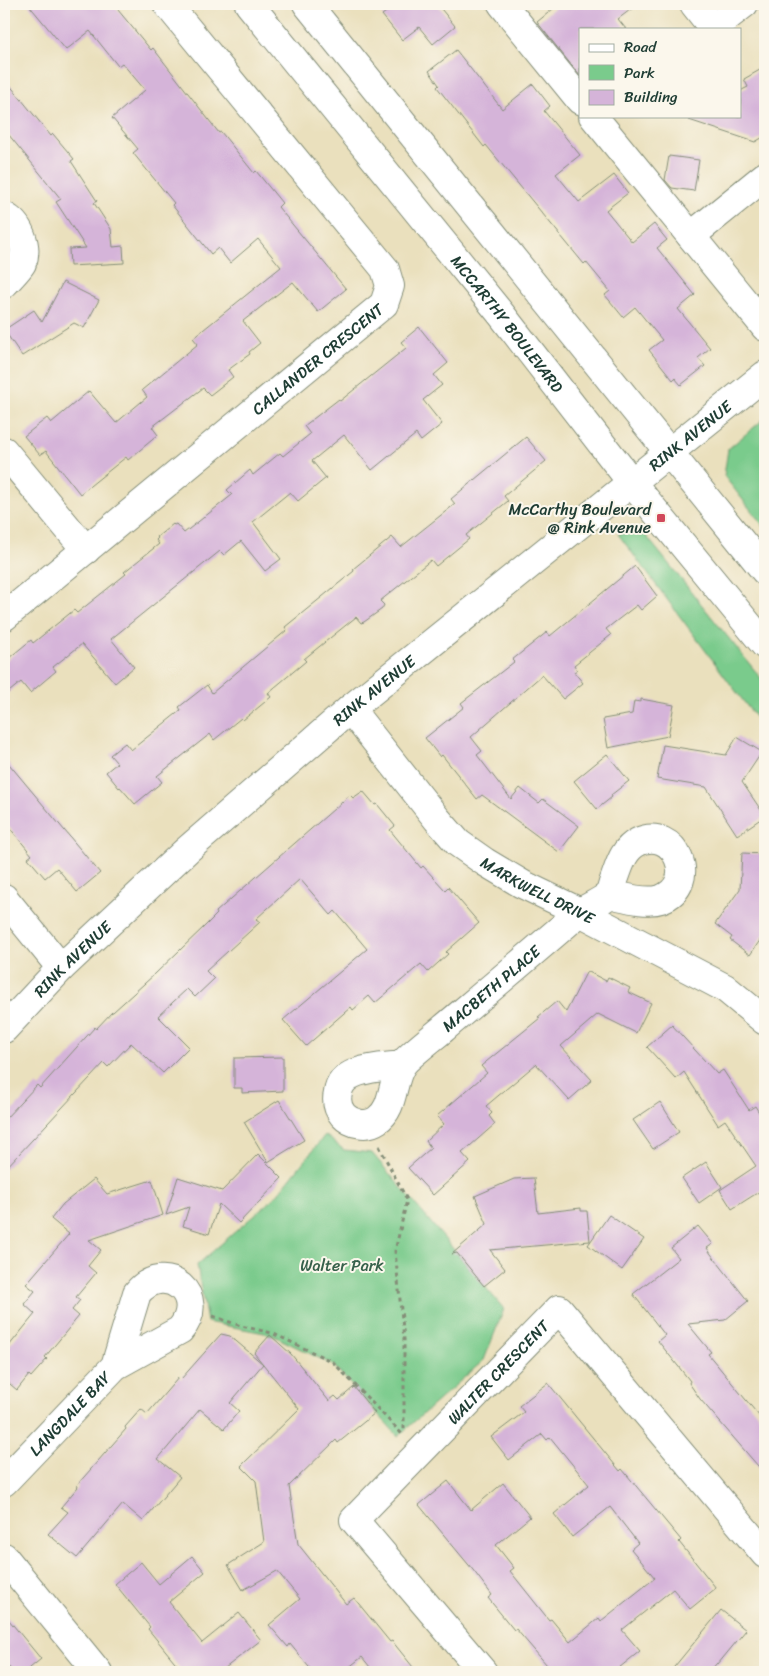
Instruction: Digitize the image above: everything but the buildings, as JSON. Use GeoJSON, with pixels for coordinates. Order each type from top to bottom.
{"type":"FeatureCollection","features":[{"type":"Feature","properties":{"kind":"street","name":"CALLANDER CRESCENT"},"geometry":{"type":"LineString","coordinates":[[4,617],[384,304],[390,286],[385,269],[167,4]]}},
{"type":"Feature","properties":{"kind":"street","name":"MCCARTHY BOULEVARD"},"geometry":{"type":"LineString","coordinates":[[249,4],[501,314],[632,483],[765,645]]}},
{"type":"Feature","properties":{"kind":"street"},"geometry":{"type":"LineString","coordinates":[[307,4],[765,572]]}},
{"type":"Feature","properties":{"kind":"street"},"geometry":{"type":"LineString","coordinates":[[502,4],[579,99]]}},
{"type":"Feature","properties":{"kind":"street"},"geometry":{"type":"LineString","coordinates":[[694,4],[713,28],[744,4]]}},
{"type":"Feature","properties":{"kind":"street"},"geometry":{"type":"LineString","coordinates":[[595,118],[765,327]]}},
{"type":"Feature","properties":{"kind":"street"},"geometry":{"type":"LineString","coordinates":[[691,236],[765,176]]}},
{"type":"Feature","properties":{"kind":"street"},"geometry":{"type":"LineString","coordinates":[[4,216],[12,219],[24,240],[22,262],[4,284]]}},
{"type":"Feature","properties":{"kind":"street","name":"RINK AVENUE"},"geometry":{"type":"LineString","coordinates":[[4,1029],[61,968],[187,850],[350,709],[765,375]]}},
{"type":"Feature","properties":{"kind":"street"},"geometry":{"type":"LineString","coordinates":[[4,451],[86,550]]}},
{"type":"Feature","properties":{"kind":"street","name":"MARKWELL DRIVE"},"geometry":{"type":"LineString","coordinates":[[350,709],[458,843],[522,884],[726,988],[765,1021]]}},
{"type":"Feature","properties":{"kind":"street","name":"MACBETH PLACE"},"geometry":{"type":"LineString","coordinates":[[402,1065],[580,912],[609,894]]}},
{"type":"Feature","properties":{"kind":"street"},"geometry":{"type":"LineString","coordinates":[[4,898],[61,968]]}},
{"type":"Feature","properties":{"kind":"street"},"geometry":{"type":"LineString","coordinates":[[402,1065],[388,1107],[376,1120],[359,1124],[350,1121],[343,1115],[338,1107],[338,1089],[350,1075],[402,1065]]}},
{"type":"Feature","properties":{"kind":"street","name":"LANGDALE BAY"},"geometry":{"type":"LineString","coordinates":[[4,1482],[115,1366],[180,1330],[187,1322],[190,1313],[190,1303],[186,1293],[172,1280],[152,1281],[143,1286],[137,1293],[115,1366]]}},
{"type":"Feature","properties":{"kind":"street","name":"WALTER CRESCENT"},"geometry":{"type":"LineString","coordinates":[[483,1672],[354,1520],[559,1310],[765,1554]]}},
{"type":"Feature","properties":{"kind":"street"},"geometry":{"type":"LineString","coordinates":[[4,1557],[98,1672]]}},
{"type":"Feature","properties":{"kind":"path"},"geometry":{"type":"LineString","coordinates":[[190,1313],[209,1315],[242,1326],[272,1333],[333,1362],[404,1436],[404,1339],[395,1250],[407,1200],[368,1123]]}},
{"type":"Feature","properties":{"kind":"green space"},"geometry":{"type":"Polygon","coordinates":[[[765,418],[765,528],[724,476],[728,449],[765,418]]]}},
{"type":"Feature","properties":{"kind":"green space"},"geometry":{"type":"Polygon","coordinates":[[[643,532],[765,683],[765,730],[618,534],[643,532]]]}},
{"type":"Feature","properties":{"kind":"green space","name":"Walter Park"},"geometry":{"type":"Polygon","coordinates":[[[325,1135],[344,1150],[372,1153],[504,1309],[484,1360],[398,1436],[333,1365],[270,1334],[207,1322],[197,1265],[276,1196],[325,1135]]]}},
{"type":"Feature","properties":{"kind":"place","name":"McCarthy Boulevard @ Rink Avenue"},"geometry":{"type":"Point","coordinates":[661,518]}}]}
